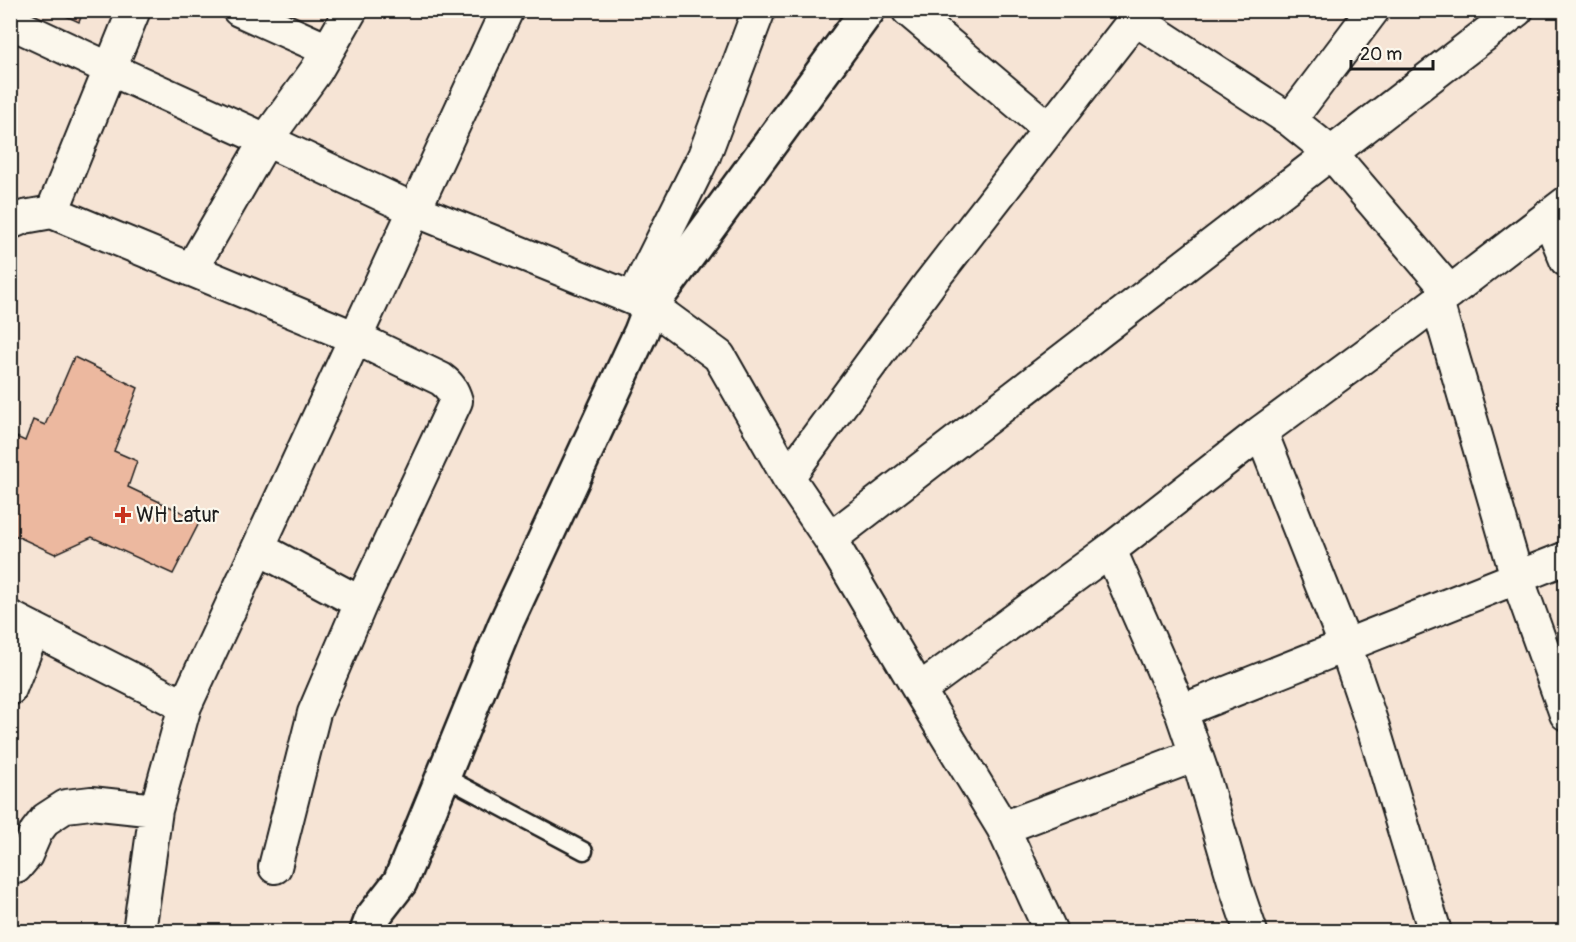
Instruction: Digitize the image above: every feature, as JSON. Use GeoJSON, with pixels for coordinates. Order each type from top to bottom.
{"type":"FeatureCollection","features":[{"type":"Feature","properties":{"kind":"street"},"geometry":{"type":"LineString","coordinates":[[52,212],[134,10]]}},
{"type":"Feature","properties":{"kind":"street"},"geometry":{"type":"LineString","coordinates":[[239,10],[328,51]]}},
{"type":"Feature","properties":{"kind":"street"},"geometry":{"type":"LineString","coordinates":[[191,270],[266,140],[316,71],[351,10]]}},
{"type":"Feature","properties":{"kind":"street"},"geometry":{"type":"LineString","coordinates":[[139,932],[156,810],[185,705],[507,10]]}},
{"type":"Feature","properties":{"kind":"street"},"geometry":{"type":"LineString","coordinates":[[367,932],[372,918],[400,882],[505,625],[640,332],[642,303],[704,156],[759,10]]}},
{"type":"Feature","properties":{"kind":"street"},"geometry":{"type":"LineString","coordinates":[[642,303],[868,10]]}},
{"type":"Feature","properties":{"kind":"street"},"geometry":{"type":"LineString","coordinates":[[908,10],[1049,129]]}},
{"type":"Feature","properties":{"kind":"street"},"geometry":{"type":"LineString","coordinates":[[1290,120],[1373,10]]}},
{"type":"Feature","properties":{"kind":"street"},"geometry":{"type":"LineString","coordinates":[[830,539],[1517,10]]}},
{"type":"Feature","properties":{"kind":"street"},"geometry":{"type":"LineString","coordinates":[[788,477],[930,283],[1138,15],[1290,120],[1331,153],[1443,297],[1517,577],[1566,714]]}},
{"type":"Feature","properties":{"kind":"street"},"geometry":{"type":"LineString","coordinates":[[10,22],[416,210],[642,303],[719,356],[788,477],[830,539],[1003,828],[1051,932]]}},
{"type":"Feature","properties":{"kind":"street"},"geometry":{"type":"LineString","coordinates":[[919,690],[1110,550],[1261,432],[1412,321],[1557,209],[1566,260]]}},
{"type":"Feature","properties":{"kind":"street"},"geometry":{"type":"LineString","coordinates":[[10,223],[24,216],[52,212],[356,338],[441,379],[449,385],[453,392],[456,400],[361,603],[314,713],[275,867]]}},
{"type":"Feature","properties":{"kind":"street"},"geometry":{"type":"LineString","coordinates":[[1261,432],[1345,645],[1373,727],[1435,932]]}},
{"type":"Feature","properties":{"kind":"street"},"geometry":{"type":"LineString","coordinates":[[258,548],[361,603]]}},
{"type":"Feature","properties":{"kind":"street"},"geometry":{"type":"LineString","coordinates":[[1110,550],[1181,711],[1251,932]]}},
{"type":"Feature","properties":{"kind":"street"},"geometry":{"type":"LineString","coordinates":[[1181,711],[1566,558]]}},
{"type":"Feature","properties":{"kind":"street"},"geometry":{"type":"LineString","coordinates":[[10,689],[22,623],[185,705]]}},
{"type":"Feature","properties":{"kind":"street"},"geometry":{"type":"LineString","coordinates":[[1003,828],[1196,755]]}},
{"type":"Feature","properties":{"kind":"street"},"geometry":{"type":"LineString","coordinates":[[10,868],[16,867],[26,855],[36,832],[46,819],[66,806],[91,803],[156,810]]}},
{"type":"Feature","properties":{"kind":"lane"},"geometry":{"type":"LineString","coordinates":[[443,776],[584,851]]}},
{"type":"Feature","properties":{"kind":"building"},"geometry":{"type":"Polygon","coordinates":[[[53,10],[84,10],[79,22],[53,10]]]}},
{"type":"Feature","properties":{"kind":"building"},"geometry":{"type":"Polygon","coordinates":[[[74,357],[138,388],[114,451],[137,461],[128,487],[200,521],[173,574],[92,537],[55,554],[10,533],[10,434],[25,441],[33,420],[45,425],[74,357]]]}},
{"type":"Feature","properties":{"kind":"place","name":"WH Latur"},"geometry":{"type":"Point","coordinates":[123,515]}}]}
